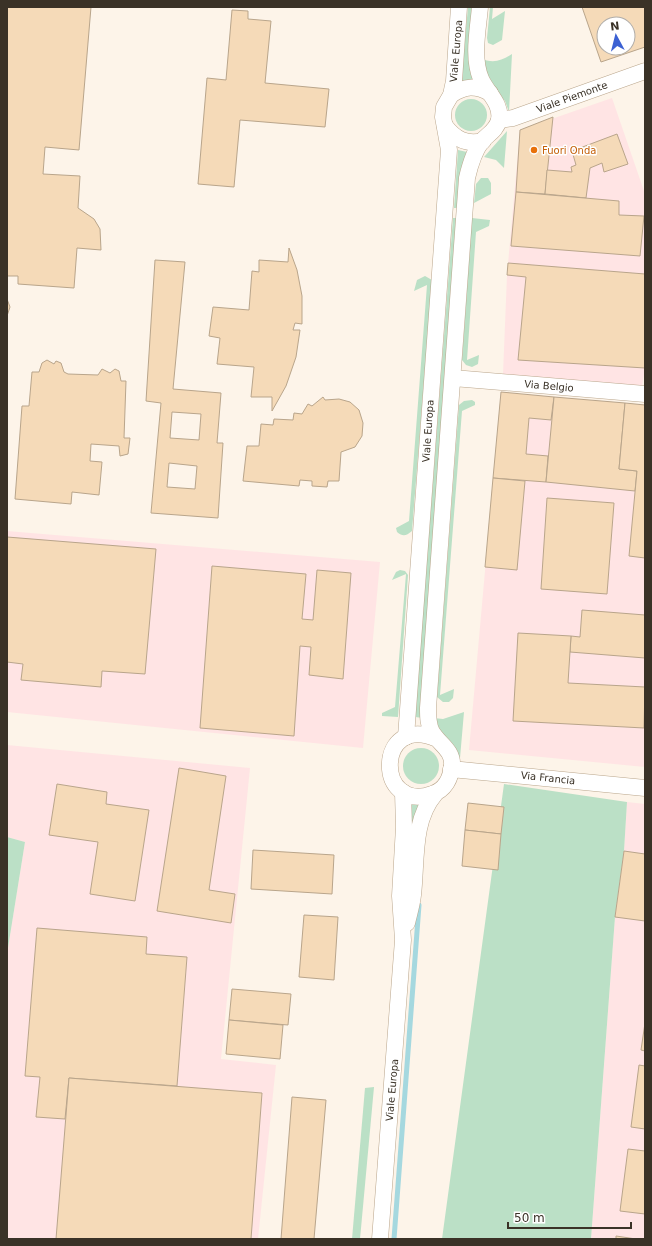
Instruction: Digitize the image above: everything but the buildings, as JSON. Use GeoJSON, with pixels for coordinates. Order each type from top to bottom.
{"type":"FeatureCollection","features":[{"type":"Feature","properties":{"kind":"street","name":"Viale Europa"},"geometry":{"type":"LineString","coordinates":[[406,737],[449,150],[443,116],[444,107],[451,94],[455,68],[459,7]]}},
{"type":"Feature","properties":{"kind":"street","name":"Viale Europa"},"geometry":{"type":"LineString","coordinates":[[403,940],[413,897],[419,828],[427,803],[444,787],[449,778],[452,764],[449,753],[437,739],[429,724],[428,708],[468,178],[471,164],[482,141],[493,133],[499,120],[498,106],[481,81],[476,66],[480,7]]}},
{"type":"Feature","properties":{"kind":"street","name":"Viale Piemonte"},"geometry":{"type":"LineString","coordinates":[[499,120],[513,118],[645,71]]}},
{"type":"Feature","properties":{"kind":"street","name":"Viale Europa"},"geometry":{"type":"LineString","coordinates":[[451,94],[461,88],[474,86],[490,93]]}},
{"type":"Feature","properties":{"kind":"street"},"geometry":{"type":"LineString","coordinates":[[445,126],[453,136],[466,142],[482,141]]}},
{"type":"Feature","properties":{"kind":"street","name":"Via Belgio"},"geometry":{"type":"LineString","coordinates":[[452,378],[645,394]]}},
{"type":"Feature","properties":{"kind":"street"},"geometry":{"type":"LineString","coordinates":[[435,794],[416,797],[403,792],[393,780],[389,764],[391,753],[397,744],[406,737],[422,734],[437,739]]}},
{"type":"Feature","properties":{"kind":"street","name":"Via Francia"},"geometry":{"type":"LineString","coordinates":[[451,769],[645,788]]}},
{"type":"Feature","properties":{"kind":"street","name":"Viale Europa"},"geometry":{"type":"LineString","coordinates":[[380,1239],[403,940],[400,896],[404,827],[403,792]]}},
{"type":"Feature","properties":{"kind":"shaded area"},"geometry":{"type":"Polygon","coordinates":[[[612,98],[645,194],[645,369],[642,386],[503,374],[507,275],[520,130],[612,98]]]}},
{"type":"Feature","properties":{"kind":"shaded area"},"geometry":{"type":"Polygon","coordinates":[[[501,392],[645,405],[645,767],[469,750],[501,392]]]}},
{"type":"Feature","properties":{"kind":"shaded area"},"geometry":{"type":"Polygon","coordinates":[[[7,531],[380,562],[363,748],[7,712],[7,531]]]}},
{"type":"Feature","properties":{"kind":"shaded area"},"geometry":{"type":"Polygon","coordinates":[[[7,745],[250,768],[221,1059],[276,1065],[258,1239],[7,1239],[7,954],[25,842],[7,837],[7,745]]]}},
{"type":"Feature","properties":{"kind":"shaded area"},"geometry":{"type":"Polygon","coordinates":[[[627,802],[645,804],[645,1239],[591,1239],[615,917],[624,851],[627,802]]]}},
{"type":"Feature","properties":{"kind":"green space"},"geometry":{"type":"Polygon","coordinates":[[[468,7],[472,7],[474,80],[461,82],[468,7]]]}},
{"type":"Feature","properties":{"kind":"green space"},"geometry":{"type":"Polygon","coordinates":[[[490,7],[493,7],[492,19],[505,11],[502,40],[493,45],[488,43],[487,38],[490,7]]]}},
{"type":"Feature","properties":{"kind":"green space"},"geometry":{"type":"Polygon","coordinates":[[[512,54],[509,112],[505,101],[489,83],[480,58],[489,61],[497,61],[512,54]]]}},
{"type":"Feature","properties":{"kind":"green space"},"geometry":{"type":"Polygon","coordinates":[[[468,99],[474,99],[484,106],[487,115],[486,121],[480,128],[474,131],[468,131],[458,124],[455,118],[455,112],[462,102],[468,99]]]}},
{"type":"Feature","properties":{"kind":"green space"},"geometry":{"type":"Polygon","coordinates":[[[507,131],[504,168],[496,160],[484,157],[507,131]]]}},
{"type":"Feature","properties":{"kind":"green space"},"geometry":{"type":"Polygon","coordinates":[[[458,150],[467,152],[457,208],[454,208],[458,150]]]}},
{"type":"Feature","properties":{"kind":"green space"},"geometry":{"type":"Polygon","coordinates":[[[481,178],[488,178],[491,183],[491,194],[474,203],[476,184],[481,178]]]}},
{"type":"Feature","properties":{"kind":"green space"},"geometry":{"type":"Polygon","coordinates":[[[453,218],[457,218],[423,718],[415,717],[453,218]]]}},
{"type":"Feature","properties":{"kind":"green space"},"geometry":{"type":"Polygon","coordinates":[[[472,218],[490,220],[489,226],[476,232],[467,360],[479,355],[478,364],[472,367],[466,365],[462,360],[472,218]]]}},
{"type":"Feature","properties":{"kind":"green space"},"geometry":{"type":"Polygon","coordinates":[[[425,276],[432,280],[412,531],[406,535],[401,535],[397,532],[396,528],[409,521],[427,285],[414,291],[417,280],[425,276]]]}},
{"type":"Feature","properties":{"kind":"green space"},"geometry":{"type":"Polygon","coordinates":[[[472,400],[475,402],[475,405],[462,411],[440,695],[454,689],[453,698],[449,702],[443,702],[437,697],[459,405],[464,401],[472,400]]]}},
{"type":"Feature","properties":{"kind":"green space"},"geometry":{"type":"Polygon","coordinates":[[[400,570],[405,571],[408,575],[398,717],[382,716],[382,713],[395,707],[406,574],[392,580],[396,572],[400,570]]]}},
{"type":"Feature","properties":{"kind":"green space"},"geometry":{"type":"Polygon","coordinates":[[[464,712],[460,758],[439,733],[434,718],[443,719],[464,712]]]}},
{"type":"Feature","properties":{"kind":"green space"},"geometry":{"type":"Polygon","coordinates":[[[425,748],[434,753],[438,759],[438,773],[434,779],[425,784],[417,784],[408,779],[404,773],[403,762],[408,753],[414,749],[425,748]]]}},
{"type":"Feature","properties":{"kind":"green space"},"geometry":{"type":"Polygon","coordinates":[[[504,784],[627,802],[624,851],[615,917],[591,1239],[442,1239],[504,784]]]}},
{"type":"Feature","properties":{"kind":"green space"},"geometry":{"type":"Polygon","coordinates":[[[409,800],[421,802],[416,822],[409,821],[409,800]]]}},
{"type":"Feature","properties":{"kind":"green space"},"geometry":{"type":"Polygon","coordinates":[[[7,837],[25,842],[7,954],[7,837]]]}},
{"type":"Feature","properties":{"kind":"green space"},"geometry":{"type":"Polygon","coordinates":[[[374,1087],[360,1239],[352,1239],[365,1088],[374,1087]]]}},
{"type":"Feature","properties":{"kind":"waterway"},"geometry":{"type":"LineString","coordinates":[[394,1239],[419,905]]}},
{"type":"Feature","properties":{"kind":"place","name":"Fuori Onda"},"geometry":{"type":"Point","coordinates":[534,150]}}]}
